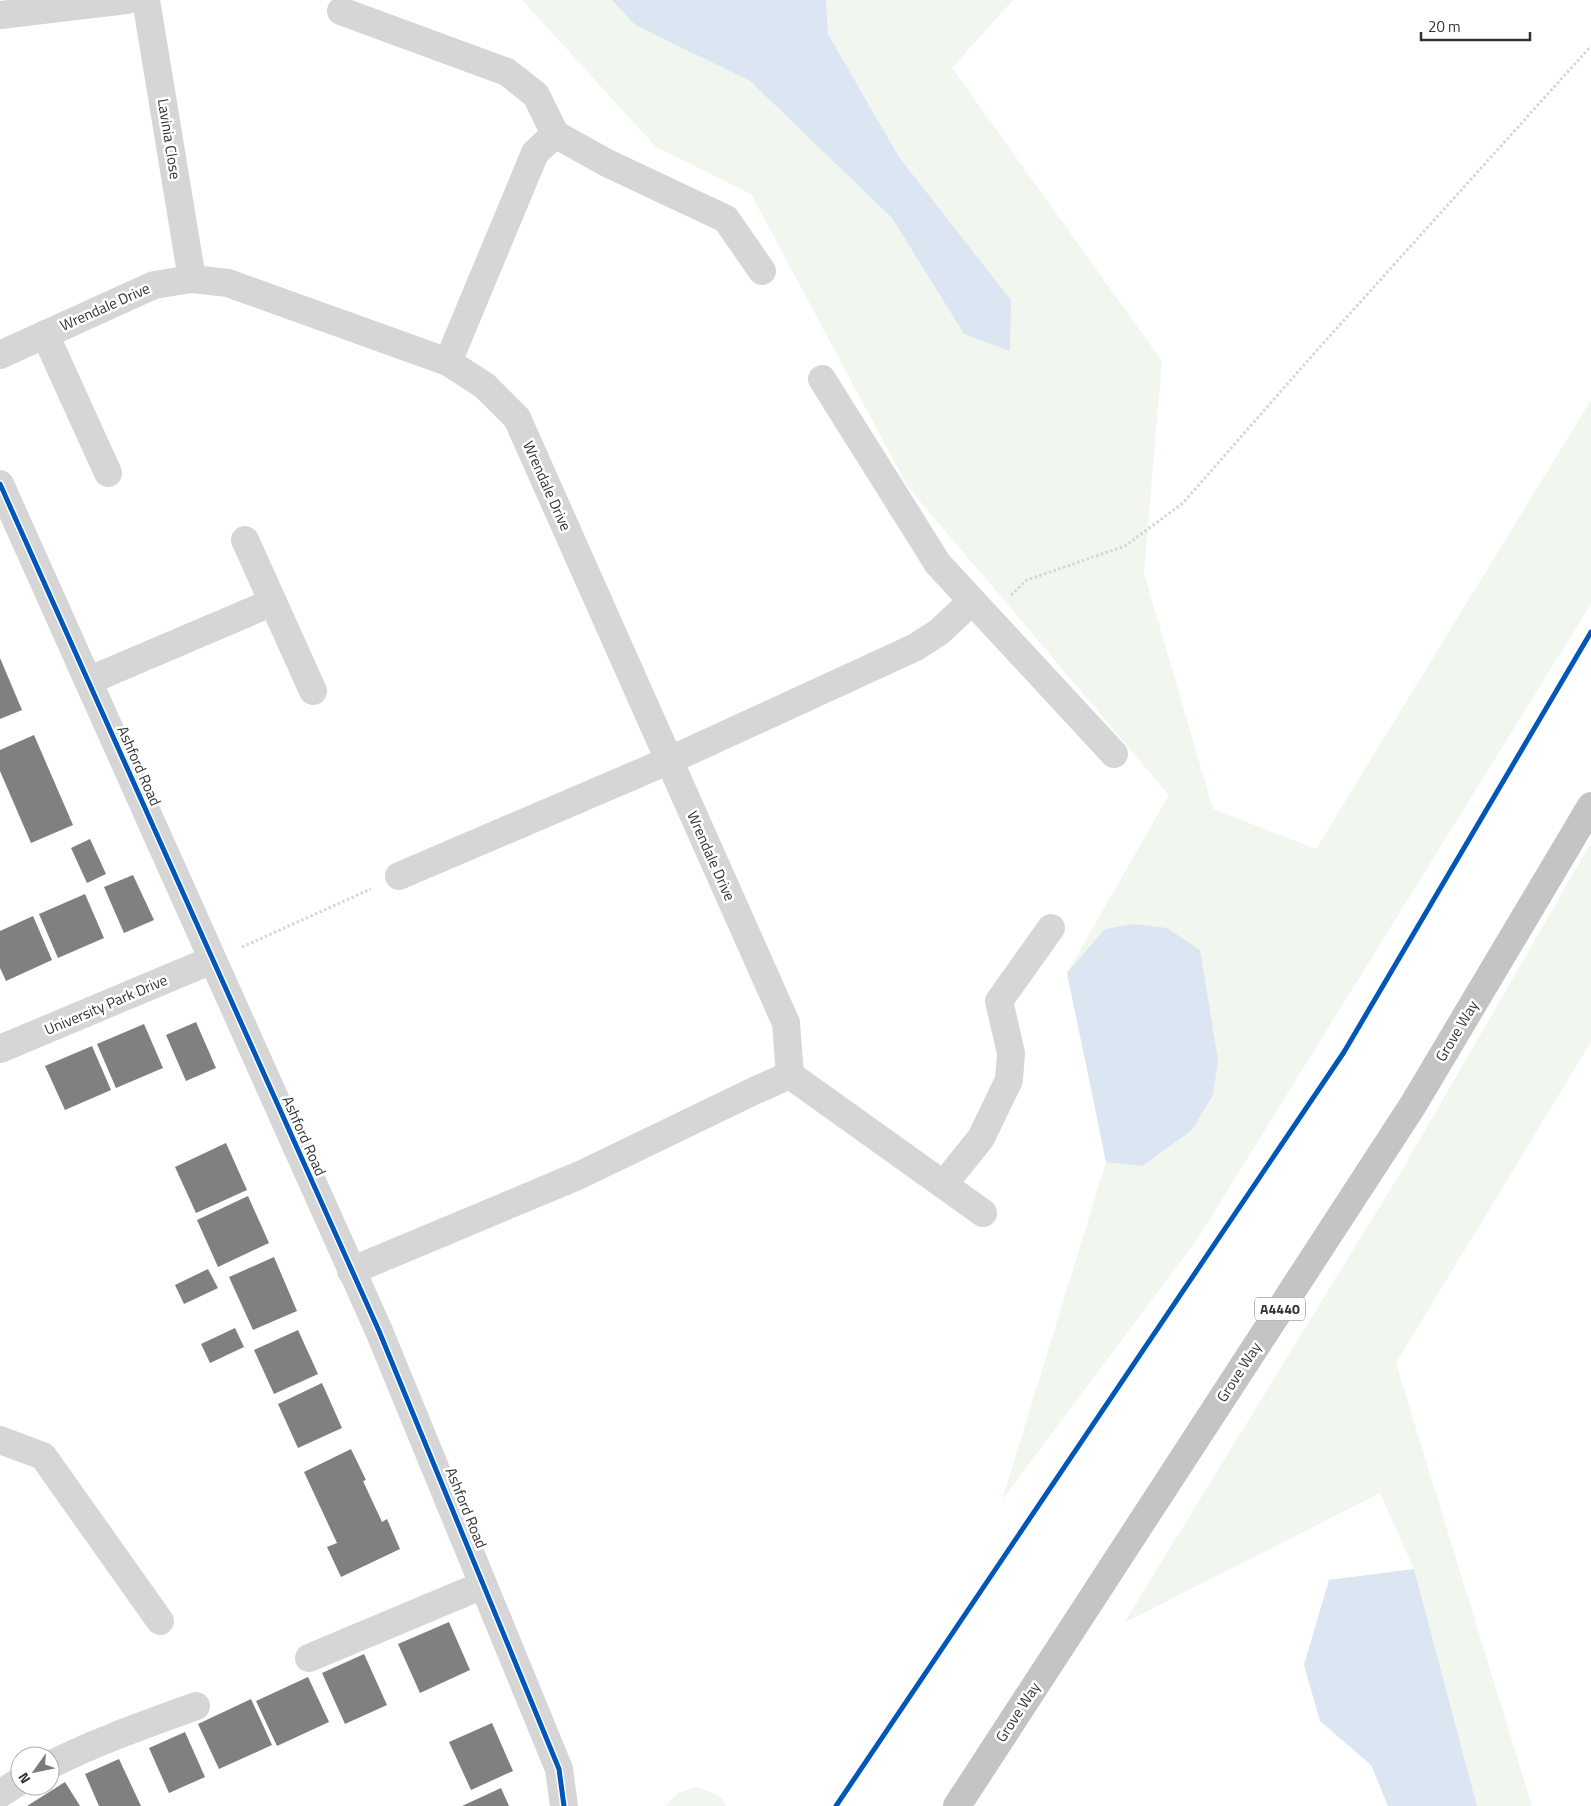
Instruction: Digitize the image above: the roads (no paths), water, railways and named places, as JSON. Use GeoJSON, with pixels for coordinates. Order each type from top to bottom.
{"type":"FeatureCollection","features":[{"type":"Feature","properties":{"kind":"highway","name":"Grove Way"},"geometry":{"type":"LineString","coordinates":[[957,1806],[1413,1105],[1591,806]]}},
{"type":"Feature","properties":{"kind":"street"},"geometry":{"type":"LineString","coordinates":[[0,16],[127,0]]}},
{"type":"Feature","properties":{"kind":"street","name":"Lavinia Close"},"geometry":{"type":"LineString","coordinates":[[146,0],[192,279]]}},
{"type":"Feature","properties":{"kind":"street"},"geometry":{"type":"LineString","coordinates":[[341,11],[507,72],[536,95],[555,134],[607,163],[726,219],[762,271]]}},
{"type":"Feature","properties":{"kind":"street"},"geometry":{"type":"LineString","coordinates":[[448,362],[535,153],[555,134]]}},
{"type":"Feature","properties":{"kind":"street","name":"Wrendale Drive"},"geometry":{"type":"LineString","coordinates":[[0,355],[154,285],[192,279],[228,283],[448,362],[485,386],[516,418],[786,1023],[790,1075]]}},
{"type":"Feature","properties":{"kind":"street"},"geometry":{"type":"LineString","coordinates":[[46,334],[108,473]]}},
{"type":"Feature","properties":{"kind":"street"},"geometry":{"type":"LineString","coordinates":[[822,380],[938,564],[1114,754]]}},
{"type":"Feature","properties":{"kind":"street","name":"Ashford Road"},"geometry":{"type":"LineString","coordinates":[[0,484],[390,1358],[559,1769],[564,1806]]}},
{"type":"Feature","properties":{"kind":"street"},"geometry":{"type":"LineString","coordinates":[[245,540],[314,691]]}},
{"type":"Feature","properties":{"kind":"street"},"geometry":{"type":"LineString","coordinates":[[88,682],[272,602]]}},
{"type":"Feature","properties":{"kind":"street"},"geometry":{"type":"LineString","coordinates":[[399,876],[668,761],[916,647],[978,609]]}},
{"type":"Feature","properties":{"kind":"street"},"geometry":{"type":"LineString","coordinates":[[944,1184],[981,1138],[1009,1080],[1011,1053],[999,1001],[1051,928]]}},
{"type":"Feature","properties":{"kind":"street","name":"University Park Drive"},"geometry":{"type":"LineString","coordinates":[[0,1050],[212,960]]}},
{"type":"Feature","properties":{"kind":"street"},"geometry":{"type":"LineString","coordinates":[[351,1271],[580,1175],[790,1075],[983,1213]]}},
{"type":"Feature","properties":{"kind":"street"},"geometry":{"type":"LineString","coordinates":[[0,1440],[42,1456],[160,1621]]}},
{"type":"Feature","properties":{"kind":"street"},"geometry":{"type":"LineString","coordinates":[[309,1658],[482,1585]]}},
{"type":"Feature","properties":{"kind":"street"},"geometry":{"type":"LineString","coordinates":[[60,1760],[196,1706]]}}]}
